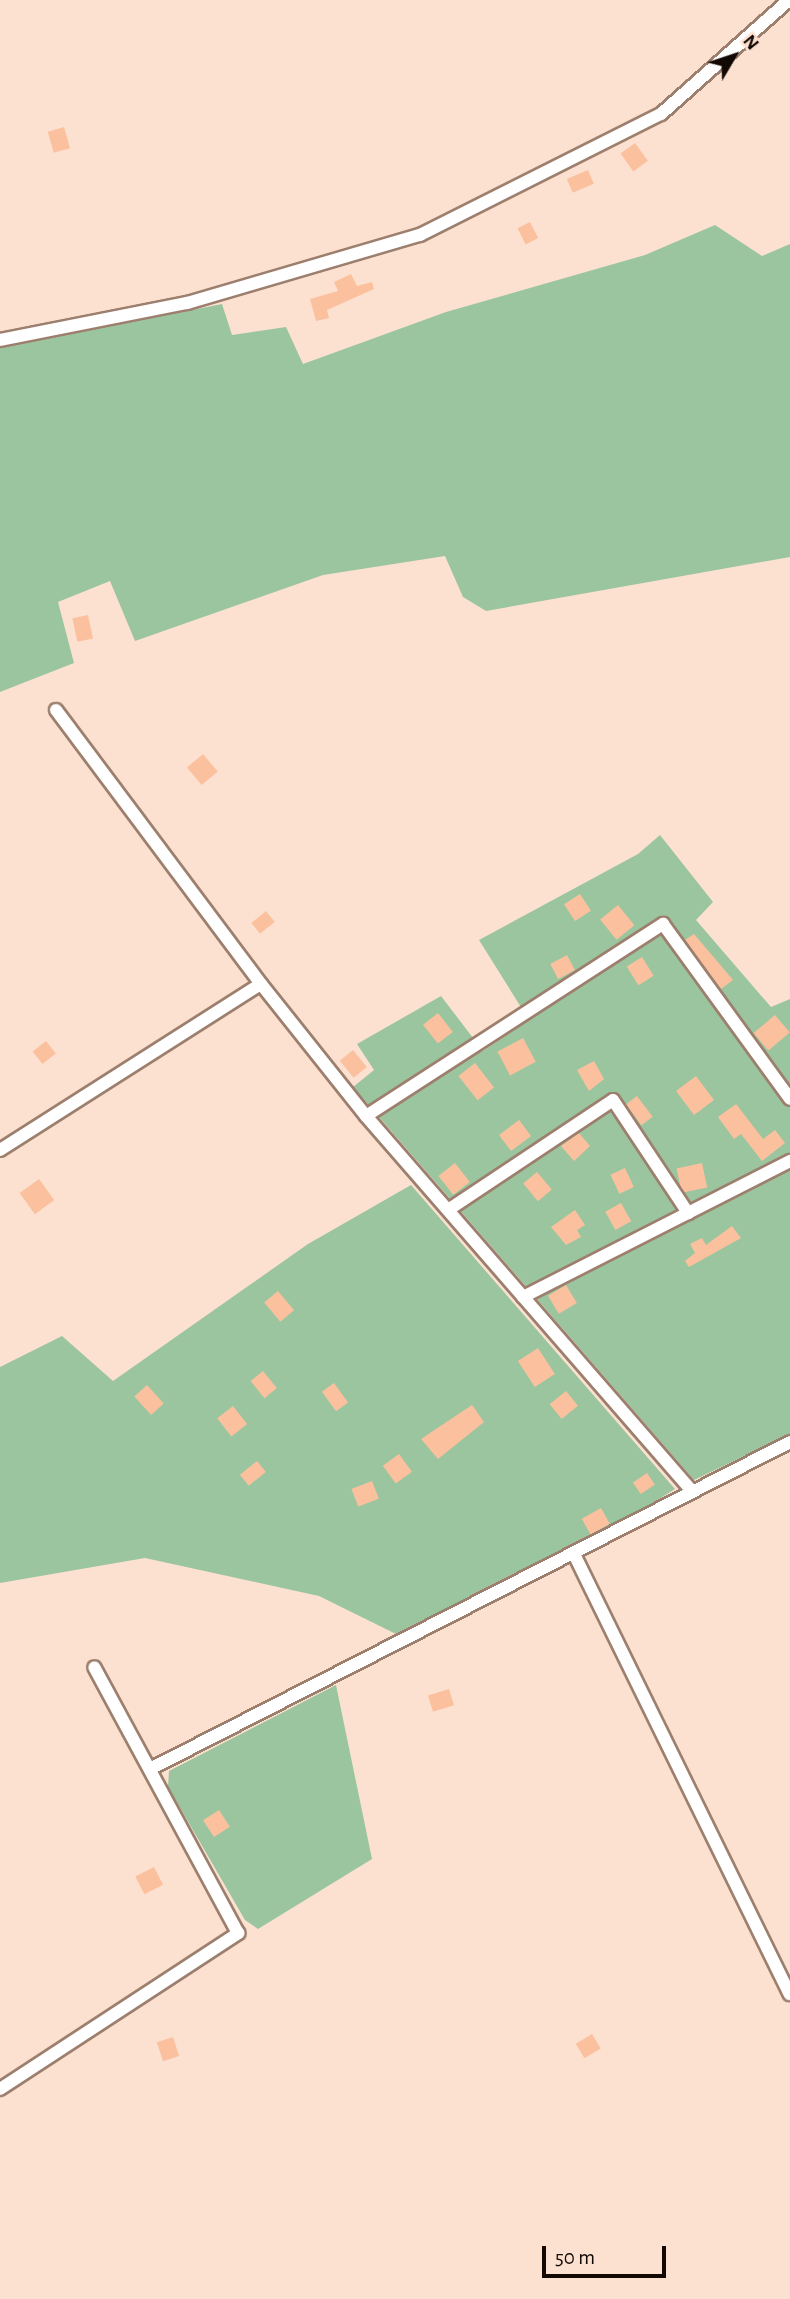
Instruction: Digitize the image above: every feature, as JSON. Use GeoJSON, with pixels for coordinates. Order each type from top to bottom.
{"type":"FeatureCollection","features":[{"type":"Feature","properties":{"kind":"street"},"geometry":{"type":"LineString","coordinates":[[0,340],[187,303],[420,235],[661,114],[789,0]]}},
{"type":"Feature","properties":{"kind":"street"},"geometry":{"type":"LineString","coordinates":[[56,710],[261,984],[366,1115],[691,1490]]}},
{"type":"Feature","properties":{"kind":"street"},"geometry":{"type":"LineString","coordinates":[[366,1115],[663,924],[790,1098]]}},
{"type":"Feature","properties":{"kind":"street"},"geometry":{"type":"LineString","coordinates":[[0,1150],[261,984]]}},
{"type":"Feature","properties":{"kind":"street"},"geometry":{"type":"LineString","coordinates":[[448,1210],[613,1100],[688,1213]]}},
{"type":"Feature","properties":{"kind":"street"},"geometry":{"type":"LineString","coordinates":[[523,1297],[790,1161]]}},
{"type":"Feature","properties":{"kind":"street"},"geometry":{"type":"LineString","coordinates":[[150,1769],[575,1556],[691,1490],[790,1441]]}},
{"type":"Feature","properties":{"kind":"street"},"geometry":{"type":"LineString","coordinates":[[575,1556],[790,1994]]}},
{"type":"Feature","properties":{"kind":"street"},"geometry":{"type":"LineString","coordinates":[[0,2089],[238,1933],[94,1667]]}},
{"type":"Feature","properties":{"kind":"green space"},"geometry":{"type":"Polygon","coordinates":[[[715,225],[762,256],[790,244],[790,557],[486,611],[463,597],[445,556],[323,575],[135,641],[110,581],[58,602],[74,663],[0,692],[0,348],[222,304],[232,335],[286,327],[303,364],[446,312],[645,255],[715,225]]]}},
{"type":"Feature","properties":{"kind":"green space"},"geometry":{"type":"Polygon","coordinates":[[[660,835],[713,902],[696,920],[771,1007],[790,999],[790,1434],[694,1480],[353,1087],[374,1070],[357,1044],[441,996],[483,1051],[529,1020],[479,940],[638,854],[660,835]]]}},
{"type":"Feature","properties":{"kind":"green space"},"geometry":{"type":"Polygon","coordinates":[[[411,1185],[675,1489],[608,1531],[400,1636],[319,1596],[145,1558],[0,1583],[0,1367],[62,1336],[113,1381],[308,1244],[411,1185]]]}},
{"type":"Feature","properties":{"kind":"green space"},"geometry":{"type":"Polygon","coordinates":[[[336,1685],[372,1859],[258,1929],[245,1920],[168,1787],[169,1771],[336,1685]]]}},
{"type":"Feature","properties":{"kind":"building"},"geometry":{"type":"Polygon","coordinates":[[[64,127],[70,148],[54,153],[48,132],[64,127]]]}},
{"type":"Feature","properties":{"kind":"building"},"geometry":{"type":"Polygon","coordinates":[[[635,143],[648,161],[633,171],[620,154],[635,143]]]}},
{"type":"Feature","properties":{"kind":"building"},"geometry":{"type":"Polygon","coordinates":[[[588,170],[594,184],[573,193],[567,179],[588,170]]]}},
{"type":"Feature","properties":{"kind":"building"},"geometry":{"type":"Polygon","coordinates":[[[530,222],[538,238],[526,244],[518,228],[530,222]]]}},
{"type":"Feature","properties":{"kind":"building"},"geometry":{"type":"Polygon","coordinates":[[[351,274],[357,286],[372,282],[374,289],[327,310],[329,318],[316,321],[310,299],[338,291],[334,282],[351,274]]]}},
{"type":"Feature","properties":{"kind":"building"},"geometry":{"type":"Polygon","coordinates":[[[88,615],[93,638],[77,642],[72,618],[88,615]]]}},
{"type":"Feature","properties":{"kind":"building"},"geometry":{"type":"Polygon","coordinates":[[[203,754],[218,772],[202,785],[187,767],[203,754]]]}},
{"type":"Feature","properties":{"kind":"building"},"geometry":{"type":"Polygon","coordinates":[[[580,894],[591,911],[575,921],[564,904],[580,894]]]}},
{"type":"Feature","properties":{"kind":"building"},"geometry":{"type":"Polygon","coordinates":[[[618,905],[634,925],[616,940],[600,919],[618,905]]]}},
{"type":"Feature","properties":{"kind":"building"},"geometry":{"type":"Polygon","coordinates":[[[266,911],[275,922],[260,934],[251,923],[266,911]]]}},
{"type":"Feature","properties":{"kind":"building"},"geometry":{"type":"Polygon","coordinates":[[[694,934],[733,980],[721,989],[685,940],[694,934]]]}},
{"type":"Feature","properties":{"kind":"building"},"geometry":{"type":"Polygon","coordinates":[[[567,955],[575,970],[558,979],[550,964],[567,955]]]}},
{"type":"Feature","properties":{"kind":"building"},"geometry":{"type":"Polygon","coordinates":[[[642,957],[654,976],[638,985],[627,967],[642,957]]]}},
{"type":"Feature","properties":{"kind":"building"},"geometry":{"type":"Polygon","coordinates":[[[438,1013],[453,1032],[438,1044],[423,1025],[438,1013]]]}},
{"type":"Feature","properties":{"kind":"building"},"geometry":{"type":"Polygon","coordinates":[[[775,1015],[790,1033],[768,1051],[754,1033],[775,1015]]]}},
{"type":"Feature","properties":{"kind":"building"},"geometry":{"type":"Polygon","coordinates":[[[523,1038],[536,1062],[510,1075],[497,1052],[523,1038]]]}},
{"type":"Feature","properties":{"kind":"building"},"geometry":{"type":"Polygon","coordinates":[[[46,1041],[56,1054],[42,1064],[33,1051],[46,1041]]]}},
{"type":"Feature","properties":{"kind":"building"},"geometry":{"type":"Polygon","coordinates":[[[353,1050],[367,1067],[354,1078],[340,1061],[353,1050]]]}},
{"type":"Feature","properties":{"kind":"building"},"geometry":{"type":"Polygon","coordinates":[[[594,1061],[604,1079],[589,1091],[577,1070],[594,1061]]]}},
{"type":"Feature","properties":{"kind":"building"},"geometry":{"type":"Polygon","coordinates":[[[475,1063],[494,1087],[478,1100],[458,1076],[475,1063]]]}},
{"type":"Feature","properties":{"kind":"building"},"geometry":{"type":"Polygon","coordinates":[[[696,1076],[714,1100],[694,1115],[676,1091],[696,1076]]]}},
{"type":"Feature","properties":{"kind":"building"},"geometry":{"type":"Polygon","coordinates":[[[637,1096],[653,1117],[641,1125],[626,1104],[637,1096]]]}},
{"type":"Feature","properties":{"kind":"building"},"geometry":{"type":"Polygon","coordinates":[[[736,1104],[763,1139],[775,1130],[785,1143],[762,1161],[741,1134],[734,1139],[718,1117],[736,1104]]]}},
{"type":"Feature","properties":{"kind":"building"},"geometry":{"type":"Polygon","coordinates":[[[519,1120],[531,1136],[511,1151],[499,1135],[519,1120]]]}},
{"type":"Feature","properties":{"kind":"building"},"geometry":{"type":"Polygon","coordinates":[[[579,1133],[590,1146],[574,1161],[561,1146],[579,1133]]]}},
{"type":"Feature","properties":{"kind":"building"},"geometry":{"type":"Polygon","coordinates":[[[455,1163],[470,1182],[453,1195],[438,1176],[455,1163]]]}},
{"type":"Feature","properties":{"kind":"building"},"geometry":{"type":"Polygon","coordinates":[[[702,1163],[707,1187],[682,1193],[677,1168],[702,1163]]]}},
{"type":"Feature","properties":{"kind":"building"},"geometry":{"type":"Polygon","coordinates":[[[625,1168],[634,1187],[619,1194],[610,1175],[625,1168]]]}},
{"type":"Feature","properties":{"kind":"building"},"geometry":{"type":"Polygon","coordinates":[[[537,1172],[552,1190],[538,1201],[523,1184],[537,1172]]]}},
{"type":"Feature","properties":{"kind":"building"},"geometry":{"type":"Polygon","coordinates":[[[39,1179],[54,1200],[35,1214],[20,1193],[39,1179]]]}},
{"type":"Feature","properties":{"kind":"building"},"geometry":{"type":"Polygon","coordinates":[[[621,1203],[631,1221],[615,1230],[605,1212],[621,1203]]]}},
{"type":"Feature","properties":{"kind":"building"},"geometry":{"type":"Polygon","coordinates":[[[575,1210],[585,1225],[577,1230],[581,1237],[566,1245],[551,1227],[575,1210]]]}},
{"type":"Feature","properties":{"kind":"building"},"geometry":{"type":"Polygon","coordinates":[[[732,1226],[741,1238],[689,1267],[685,1261],[695,1253],[690,1244],[702,1238],[706,1245],[732,1226]]]}},
{"type":"Feature","properties":{"kind":"building"},"geometry":{"type":"Polygon","coordinates":[[[566,1285],[577,1303],[559,1314],[548,1296],[566,1285]]]}},
{"type":"Feature","properties":{"kind":"building"},"geometry":{"type":"Polygon","coordinates":[[[278,1291],[294,1310],[280,1322],[264,1303],[278,1291]]]}},
{"type":"Feature","properties":{"kind":"building"},"geometry":{"type":"Polygon","coordinates":[[[538,1348],[555,1374],[535,1387],[518,1361],[538,1348]]]}},
{"type":"Feature","properties":{"kind":"building"},"geometry":{"type":"Polygon","coordinates":[[[263,1371],[277,1388],[264,1398],[251,1381],[263,1371]]]}},
{"type":"Feature","properties":{"kind":"building"},"geometry":{"type":"Polygon","coordinates":[[[334,1383],[348,1402],[336,1411],[322,1392],[334,1383]]]}},
{"type":"Feature","properties":{"kind":"building"},"geometry":{"type":"Polygon","coordinates":[[[147,1385],[164,1404],[151,1415],[134,1396],[147,1385]]]}},
{"type":"Feature","properties":{"kind":"building"},"geometry":{"type":"Polygon","coordinates":[[[566,1391],[578,1406],[562,1419],[550,1404],[566,1391]]]}},
{"type":"Feature","properties":{"kind":"building"},"geometry":{"type":"Polygon","coordinates":[[[472,1405],[484,1422],[438,1459],[421,1439],[472,1405]]]}},
{"type":"Feature","properties":{"kind":"building"},"geometry":{"type":"Polygon","coordinates":[[[233,1406],[247,1424],[231,1436],[217,1418],[233,1406]]]}},
{"type":"Feature","properties":{"kind":"building"},"geometry":{"type":"Polygon","coordinates":[[[399,1454],[412,1472],[396,1484],[383,1466],[399,1454]]]}},
{"type":"Feature","properties":{"kind":"building"},"geometry":{"type":"Polygon","coordinates":[[[257,1461],[266,1472],[249,1486],[240,1475],[257,1461]]]}},
{"type":"Feature","properties":{"kind":"building"},"geometry":{"type":"Polygon","coordinates":[[[647,1473],[655,1485],[641,1494],[633,1483],[647,1473]]]}},
{"type":"Feature","properties":{"kind":"building"},"geometry":{"type":"Polygon","coordinates":[[[372,1481],[379,1499],[358,1507],[351,1489],[372,1481]]]}},
{"type":"Feature","properties":{"kind":"building"},"geometry":{"type":"Polygon","coordinates":[[[601,1508],[610,1524],[590,1534],[582,1519],[601,1508]]]}},
{"type":"Feature","properties":{"kind":"building"},"geometry":{"type":"Polygon","coordinates":[[[449,1689],[454,1705],[433,1712],[428,1695],[449,1689]]]}},
{"type":"Feature","properties":{"kind":"building"},"geometry":{"type":"Polygon","coordinates":[[[219,1810],[230,1827],[214,1837],[203,1820],[219,1810]]]}},
{"type":"Feature","properties":{"kind":"building"},"geometry":{"type":"Polygon","coordinates":[[[154,1867],[163,1885],[144,1894],[135,1877],[154,1867]]]}},
{"type":"Feature","properties":{"kind":"building"},"geometry":{"type":"Polygon","coordinates":[[[592,2034],[601,2049],[584,2058],[576,2044],[592,2034]]]}},
{"type":"Feature","properties":{"kind":"building"},"geometry":{"type":"Polygon","coordinates":[[[173,2037],[179,2056],[163,2061],[157,2042],[173,2037]]]}}]}
